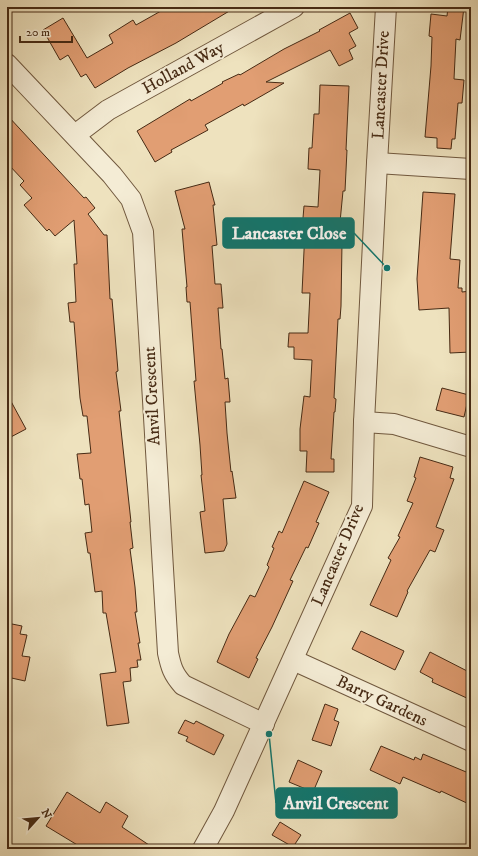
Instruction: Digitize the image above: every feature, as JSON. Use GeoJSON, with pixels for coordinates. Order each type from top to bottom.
{"type":"FeatureCollection","features":[{"type":"Feature","properties":{"kind":"street","name":"Holland Way"},"geometry":{"type":"LineString","coordinates":[[75,135],[108,110],[294,7]]}},
{"type":"Feature","properties":{"kind":"street","name":"Lancaster Drive"},"geometry":{"type":"LineString","coordinates":[[203,849],[224,811],[362,506],[364,422],[386,7]]}},
{"type":"Feature","properties":{"kind":"street","name":"Anvil Crescent"},"geometry":{"type":"LineString","coordinates":[[7,64],[112,175],[131,199],[143,232],[154,436],[168,653],[170,664],[175,676],[183,685],[264,724]]}},
{"type":"Feature","properties":{"kind":"street","name":"Lancaster Drive"},"geometry":{"type":"LineString","coordinates":[[377,164],[471,169]]}},
{"type":"Feature","properties":{"kind":"street"},"geometry":{"type":"LineString","coordinates":[[364,422],[394,424],[471,447]]}},
{"type":"Feature","properties":{"kind":"street","name":"Barry Gardens"},"geometry":{"type":"LineString","coordinates":[[293,660],[471,741]]}},
{"type":"Feature","properties":{"kind":"building"},"geometry":{"type":"Polygon","coordinates":[[[168,7],[236,7],[176,43],[128,68],[95,88],[86,74],[81,77],[68,55],[60,60],[43,30],[63,18],[87,58],[113,43],[109,35],[133,20],[136,25],[168,7]]]}},
{"type":"Feature","properties":{"kind":"building"},"geometry":{"type":"Polygon","coordinates":[[[448,7],[464,7],[460,40],[456,39],[454,79],[464,80],[462,103],[458,103],[455,139],[452,139],[451,149],[437,148],[437,138],[425,137],[431,66],[432,37],[429,36],[431,14],[447,16],[448,7]]]}},
{"type":"Feature","properties":{"kind":"building"},"geometry":{"type":"Polygon","coordinates":[[[350,13],[358,28],[349,33],[356,46],[349,50],[353,59],[339,66],[330,50],[266,82],[284,83],[244,106],[243,104],[205,125],[208,130],[171,150],[172,152],[155,162],[137,131],[190,99],[191,101],[223,83],[222,82],[239,74],[240,75],[350,13]]]}},
{"type":"Feature","properties":{"kind":"building"},"geometry":{"type":"Polygon","coordinates":[[[320,85],[349,86],[347,150],[345,191],[343,191],[338,243],[342,243],[341,306],[340,319],[338,319],[334,398],[336,399],[331,459],[334,459],[334,472],[306,472],[307,451],[300,451],[300,429],[304,396],[310,397],[312,360],[294,359],[294,347],[288,347],[289,333],[308,333],[310,293],[302,293],[305,230],[302,230],[304,206],[318,207],[320,170],[308,169],[309,148],[312,148],[314,114],[319,114],[320,85]]]}},
{"type":"Feature","properties":{"kind":"building"},"geometry":{"type":"Polygon","coordinates":[[[7,115],[84,198],[86,197],[95,208],[88,214],[104,235],[107,235],[110,299],[112,299],[118,371],[116,372],[121,411],[119,411],[133,548],[130,549],[137,612],[135,612],[141,660],[137,660],[138,667],[130,668],[131,681],[123,682],[129,723],[107,726],[100,674],[116,672],[106,613],[103,613],[102,591],[95,592],[90,553],[88,553],[85,533],[92,532],[89,504],[85,505],[77,454],[91,453],[87,416],[83,416],[80,398],[74,322],[70,322],[68,303],[76,302],[74,264],[77,264],[74,220],[55,236],[49,229],[47,231],[24,205],[32,198],[20,185],[24,181],[7,163],[7,115]]]}},
{"type":"Feature","properties":{"kind":"building"},"geometry":{"type":"Polygon","coordinates":[[[209,182],[215,205],[213,205],[217,245],[212,246],[215,284],[221,284],[223,308],[218,308],[225,379],[228,378],[230,402],[225,402],[227,433],[231,472],[232,471],[236,498],[223,499],[227,544],[224,551],[205,553],[200,512],[205,511],[194,381],[196,381],[190,302],[187,302],[182,229],[185,229],[175,191],[209,182]]]}},
{"type":"Feature","properties":{"kind":"building"},"geometry":{"type":"Polygon","coordinates":[[[423,192],[455,194],[450,259],[460,260],[458,288],[462,288],[462,292],[471,291],[471,352],[450,353],[449,308],[419,310],[417,279],[423,192]]]}},
{"type":"Feature","properties":{"kind":"building"},"geometry":{"type":"Polygon","coordinates":[[[442,388],[469,395],[464,417],[436,410],[442,388]]]}},
{"type":"Feature","properties":{"kind":"building"},"geometry":{"type":"Polygon","coordinates":[[[7,394],[26,429],[7,439],[7,394]]]}},
{"type":"Feature","properties":{"kind":"building"},"geometry":{"type":"Polygon","coordinates":[[[420,457],[453,467],[450,478],[454,479],[436,527],[444,530],[435,552],[430,550],[407,591],[408,592],[397,617],[370,605],[391,560],[388,558],[400,537],[398,536],[413,503],[407,501],[416,478],[414,477],[420,457]]]}},
{"type":"Feature","properties":{"kind":"building"},"geometry":{"type":"Polygon","coordinates":[[[304,481],[329,492],[316,522],[319,523],[308,548],[306,547],[290,580],[293,581],[256,658],[258,659],[249,678],[217,662],[229,634],[250,595],[255,597],[269,567],[267,565],[274,548],[272,547],[279,531],[282,533],[304,481]]]}},
{"type":"Feature","properties":{"kind":"building"},"geometry":{"type":"Polygon","coordinates":[[[7,623],[22,626],[20,634],[27,635],[22,656],[30,657],[25,681],[7,677],[7,623]]]}},
{"type":"Feature","properties":{"kind":"building"},"geometry":{"type":"Polygon","coordinates":[[[361,631],[404,651],[395,670],[352,649],[361,631]]]}},
{"type":"Feature","properties":{"kind":"building"},"geometry":{"type":"Polygon","coordinates":[[[430,652],[471,673],[471,700],[432,682],[433,679],[420,672],[430,652]]]}},
{"type":"Feature","properties":{"kind":"building"},"geometry":{"type":"Polygon","coordinates":[[[325,704],[338,709],[334,720],[339,722],[331,746],[312,740],[325,704]]]}},
{"type":"Feature","properties":{"kind":"building"},"geometry":{"type":"Polygon","coordinates":[[[185,720],[194,724],[196,721],[224,735],[214,755],[186,741],[188,737],[178,733],[185,720]]]}},
{"type":"Feature","properties":{"kind":"building"},"geometry":{"type":"Polygon","coordinates":[[[381,746],[414,760],[415,757],[421,760],[423,754],[471,774],[471,805],[441,791],[440,793],[403,777],[400,784],[370,770],[381,746]]]}},
{"type":"Feature","properties":{"kind":"building"},"geometry":{"type":"Polygon","coordinates":[[[298,760],[322,771],[313,792],[289,782],[298,760]]]}},
{"type":"Feature","properties":{"kind":"building"},"geometry":{"type":"Polygon","coordinates":[[[67,792],[100,813],[106,802],[128,816],[122,827],[155,849],[84,849],[46,826],[67,792]]]}},
{"type":"Feature","properties":{"kind":"building"},"geometry":{"type":"Polygon","coordinates":[[[280,822],[301,835],[293,847],[272,835],[280,822]]]}},
{"type":"Feature","properties":{"kind":"place","name":"Lancaster Close"},"geometry":{"type":"Point","coordinates":[387,268]}},
{"type":"Feature","properties":{"kind":"place","name":"Anvil Crescent"},"geometry":{"type":"Point","coordinates":[269,734]}}]}
